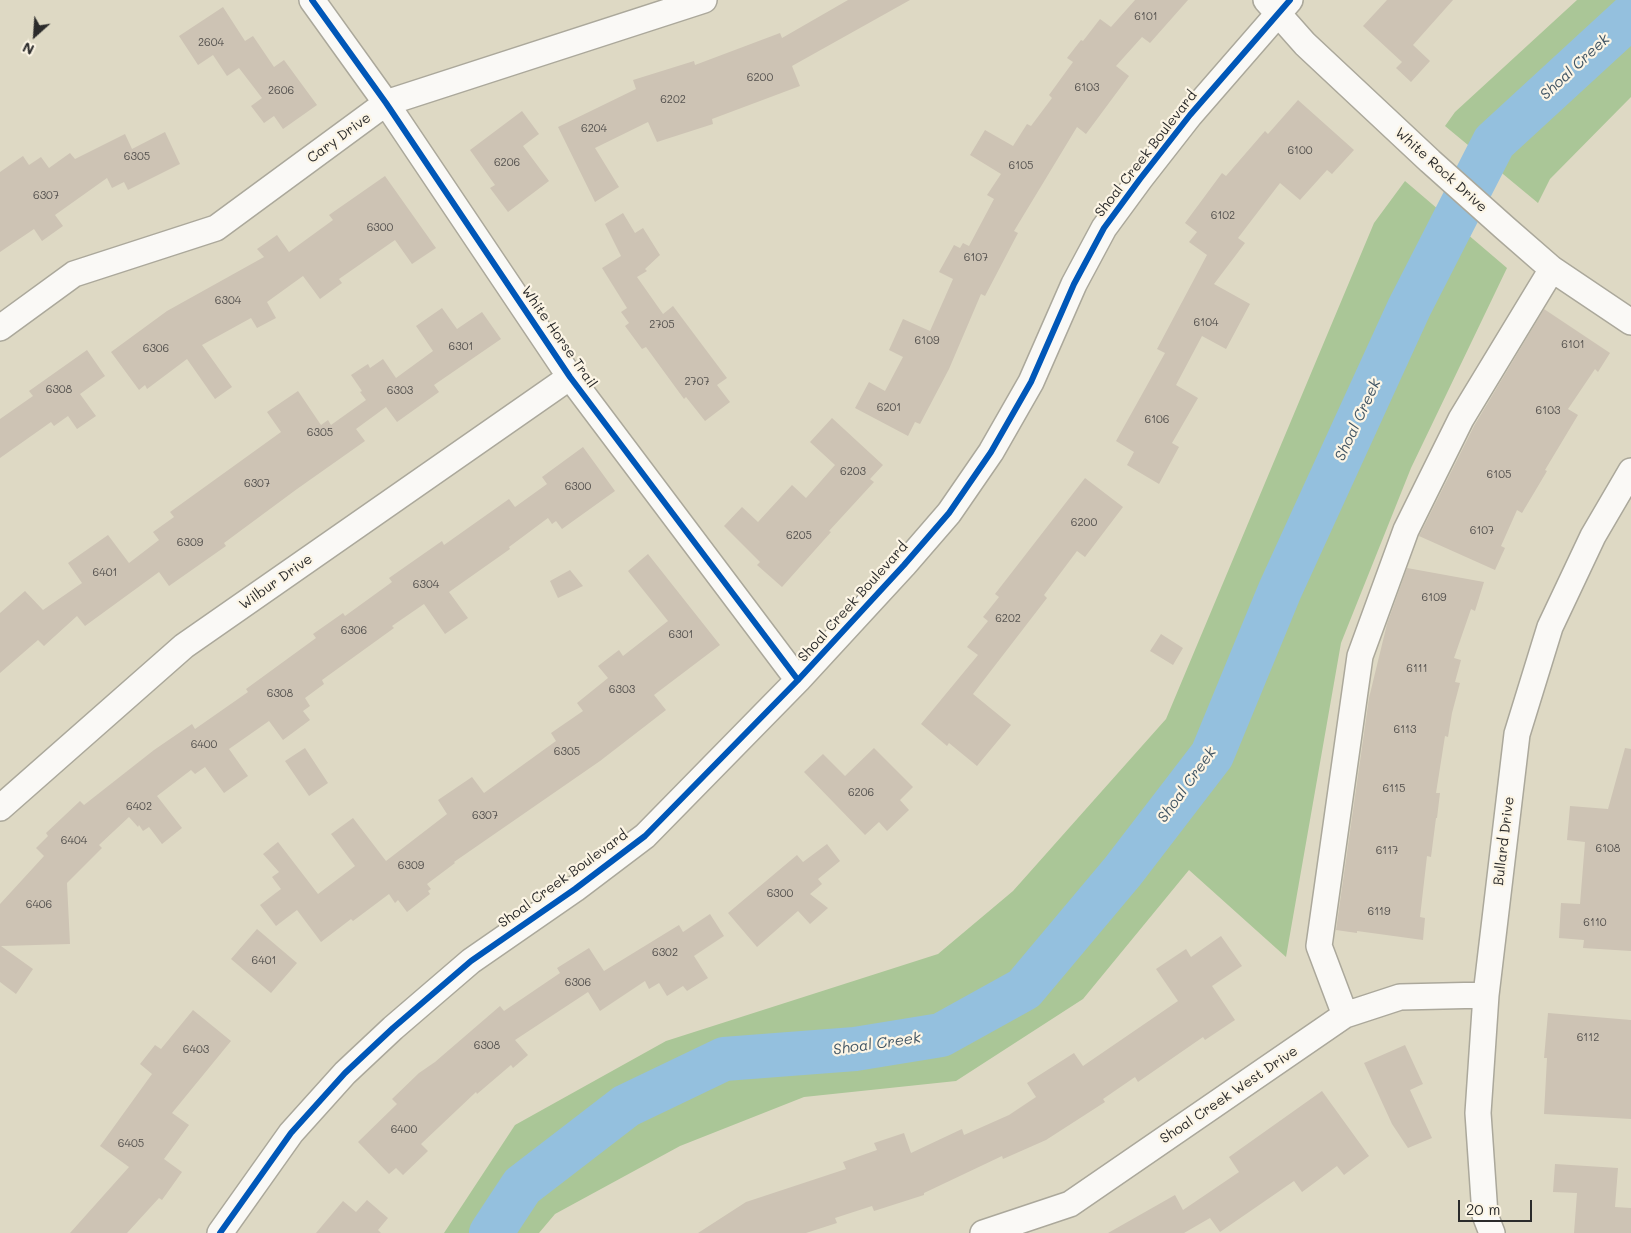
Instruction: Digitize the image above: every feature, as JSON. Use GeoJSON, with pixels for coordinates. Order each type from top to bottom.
{"type":"FeatureCollection","features":[{"type":"Feature","properties":{"kind":"street","name":"White Horse Trail"},"geometry":{"type":"LineString","coordinates":[[312,0],[386,103],[570,377],[798,680]]}},
{"type":"Feature","properties":{"kind":"street","name":"Cary Drive"},"geometry":{"type":"LineString","coordinates":[[0,328],[74,274],[216,228],[386,103],[704,0]]}},
{"type":"Feature","properties":{"kind":"street","name":"White Rock Drive"},"geometry":{"type":"LineString","coordinates":[[1278,4],[1305,44],[1430,161],[1552,269],[1631,322]]}},
{"type":"Feature","properties":{"kind":"street","name":"Shoal Creek Boulevard"},"geometry":{"type":"LineString","coordinates":[[224,1232],[290,1133],[346,1073],[393,1028],[471,960],[575,889],[644,836],[798,680],[904,565],[948,513],[991,452],[1031,382],[1074,284],[1104,228],[1140,179],[1278,4]]}},
{"type":"Feature","properties":{"kind":"street"},"geometry":{"type":"LineString","coordinates":[[1345,1015],[1319,946],[1360,656],[1406,530],[1461,419],[1552,269]]}},
{"type":"Feature","properties":{"kind":"street","name":"Wilbur Drive"},"geometry":{"type":"LineString","coordinates":[[0,808],[184,646],[570,377]]}},
{"type":"Feature","properties":{"kind":"street","name":"Bullard Drive"},"geometry":{"type":"LineString","coordinates":[[1492,1233],[1485,1214],[1478,1113],[1486,995],[1517,734],[1550,627],[1593,536],[1631,471]]}},
{"type":"Feature","properties":{"kind":"street","name":"Shoal Creek West Drive"},"geometry":{"type":"LineString","coordinates":[[983,1233],[1070,1204],[1345,1015],[1400,997],[1486,995]]}},
{"type":"Feature","properties":{"kind":"green space"},"geometry":{"type":"Polygon","coordinates":[[[1577,0],[1631,0],[1631,97],[1550,179],[1538,203],[1445,126],[1455,112],[1577,0]]]}},
{"type":"Feature","properties":{"kind":"green space"},"geometry":{"type":"Polygon","coordinates":[[[1405,181],[1507,268],[1411,468],[1341,643],[1286,957],[1189,870],[1083,999],[956,1081],[804,1097],[680,1146],[555,1214],[539,1233],[444,1233],[515,1125],[666,1041],[938,954],[1013,891],[1166,719],[1374,223],[1405,181]]]}},
{"type":"Feature","properties":{"kind":"building"},"geometry":{"type":"Polygon","coordinates":[[[848,0],[910,0],[792,66],[800,86],[712,119],[713,124],[657,142],[648,122],[595,148],[619,187],[595,202],[558,127],[636,89],[633,80],[694,61],[695,65],[780,33],[782,38],[848,0]]]}},
{"type":"Feature","properties":{"kind":"building"},"geometry":{"type":"Polygon","coordinates":[[[1135,0],[1188,0],[1150,43],[1142,37],[1116,66],[1129,76],[1086,134],[1077,127],[1014,231],[1018,233],[985,296],[981,294],[949,369],[920,424],[915,422],[908,436],[855,408],[869,382],[885,391],[903,357],[889,350],[903,319],[930,331],[953,279],[939,272],[954,245],[960,248],[963,243],[969,246],[994,199],[987,195],[1001,174],[970,155],[985,130],[1013,146],[1027,124],[1031,126],[1052,98],[1049,95],[1073,62],[1067,58],[1081,40],[1083,41],[1100,19],[1111,27],[1135,0]]]}},
{"type":"Feature","properties":{"kind":"building"},"geometry":{"type":"Polygon","coordinates":[[[1387,0],[1453,0],[1413,45],[1430,61],[1411,82],[1396,68],[1402,62],[1363,26],[1387,0]]]}},
{"type":"Feature","properties":{"kind":"building"},"geometry":{"type":"Polygon","coordinates":[[[223,7],[245,41],[253,36],[274,67],[284,60],[317,105],[283,129],[274,116],[264,123],[251,106],[262,98],[239,68],[227,76],[213,55],[198,65],[179,36],[223,7]]]}},
{"type":"Feature","properties":{"kind":"building"},"geometry":{"type":"Polygon","coordinates":[[[1298,100],[1354,150],[1332,174],[1327,170],[1300,200],[1280,183],[1238,238],[1245,243],[1214,284],[1250,304],[1226,349],[1202,336],[1176,385],[1198,398],[1172,443],[1179,447],[1159,484],[1127,465],[1134,452],[1116,441],[1165,353],[1157,349],[1207,255],[1189,242],[1197,232],[1185,223],[1222,173],[1226,176],[1265,131],[1268,134],[1298,100]]]}},
{"type":"Feature","properties":{"kind":"building"},"geometry":{"type":"Polygon","coordinates":[[[522,111],[539,134],[523,146],[549,181],[508,212],[490,188],[495,185],[470,150],[522,111]]]}},
{"type":"Feature","properties":{"kind":"building"},"geometry":{"type":"Polygon","coordinates":[[[165,132],[180,164],[128,190],[124,182],[112,188],[107,178],[55,215],[63,226],[42,241],[34,229],[0,252],[0,172],[23,156],[29,165],[41,157],[49,168],[70,153],[75,159],[125,134],[132,149],[165,132]]]}},
{"type":"Feature","properties":{"kind":"building"},"geometry":{"type":"Polygon","coordinates":[[[385,176],[436,248],[412,264],[395,240],[339,279],[342,283],[320,299],[303,276],[267,302],[276,318],[257,328],[251,318],[202,345],[232,387],[215,399],[187,359],[147,389],[145,385],[139,390],[111,352],[167,311],[264,257],[257,249],[277,235],[289,252],[333,220],[329,215],[385,176]]]}},
{"type":"Feature","properties":{"kind":"building"},"geometry":{"type":"Polygon","coordinates":[[[623,213],[635,233],[643,228],[660,255],[645,269],[647,271],[637,277],[663,314],[673,306],[727,378],[717,385],[730,402],[705,421],[686,397],[684,399],[646,347],[642,349],[625,326],[629,323],[621,312],[627,308],[602,268],[621,256],[605,224],[623,213]]]}},
{"type":"Feature","properties":{"kind":"building"},"geometry":{"type":"Polygon","coordinates":[[[442,308],[457,329],[482,312],[501,339],[434,385],[439,392],[397,422],[386,407],[356,429],[365,441],[224,543],[226,546],[169,586],[159,572],[85,626],[77,616],[44,646],[38,640],[0,673],[0,613],[25,591],[43,610],[82,583],[68,563],[108,535],[129,563],[159,540],[153,532],[174,517],[170,512],[281,432],[267,412],[298,391],[321,425],[328,420],[331,425],[366,400],[351,375],[368,364],[370,368],[383,359],[396,378],[433,351],[416,326],[442,308]]]}},
{"type":"Feature","properties":{"kind":"building"},"geometry":{"type":"Polygon","coordinates":[[[1544,309],[1610,353],[1598,372],[1595,369],[1568,409],[1578,415],[1522,513],[1517,510],[1501,546],[1505,548],[1495,570],[1419,536],[1474,426],[1544,309]]]}},
{"type":"Feature","properties":{"kind":"building"},"geometry":{"type":"Polygon","coordinates":[[[87,350],[105,376],[80,394],[96,416],[77,429],[68,416],[54,426],[51,422],[0,458],[0,419],[33,396],[29,391],[87,350]]]}},
{"type":"Feature","properties":{"kind":"building"},"geometry":{"type":"Polygon","coordinates":[[[832,418],[883,465],[870,479],[874,482],[829,531],[831,532],[782,587],[757,565],[760,562],[724,526],[742,507],[758,522],[792,485],[806,498],[835,465],[810,442],[832,418]]]}},
{"type":"Feature","properties":{"kind":"building"},"geometry":{"type":"Polygon","coordinates":[[[583,447],[615,491],[562,529],[556,521],[552,524],[548,518],[509,547],[510,549],[449,592],[468,618],[445,634],[424,604],[322,680],[324,684],[305,698],[310,706],[303,711],[310,720],[283,740],[269,721],[229,749],[248,776],[224,793],[205,767],[195,774],[191,770],[157,796],[182,828],[162,844],[149,827],[143,831],[129,817],[99,845],[102,848],[67,883],[70,944],[1,946],[33,969],[16,994],[0,982],[0,904],[44,856],[36,848],[48,836],[46,833],[80,801],[84,805],[154,750],[192,724],[195,729],[248,692],[246,689],[316,638],[313,634],[343,613],[345,616],[392,582],[389,578],[442,541],[444,545],[509,499],[515,507],[547,484],[542,477],[583,447]]]}},
{"type":"Feature","properties":{"kind":"building"},"geometry":{"type":"Polygon","coordinates":[[[1085,478],[1123,507],[1085,557],[1077,551],[1044,595],[1047,598],[973,694],[1011,725],[977,766],[949,743],[947,746],[921,724],[978,655],[967,647],[988,621],[983,617],[999,597],[995,594],[1085,478]]]}},
{"type":"Feature","properties":{"kind":"building"},"geometry":{"type":"Polygon","coordinates":[[[648,554],[720,645],[654,695],[666,710],[600,761],[454,862],[427,884],[431,889],[428,891],[430,894],[407,912],[398,900],[395,903],[389,894],[321,942],[297,910],[276,926],[260,905],[281,889],[272,877],[279,872],[263,854],[278,842],[318,894],[355,866],[331,834],[353,818],[386,861],[447,814],[438,800],[472,777],[484,793],[556,741],[551,733],[583,711],[577,703],[608,678],[598,666],[619,650],[623,656],[668,621],[628,571],[648,554]]]}},
{"type":"Feature","properties":{"kind":"building"},"geometry":{"type":"Polygon","coordinates":[[[1407,568],[1484,582],[1475,611],[1471,609],[1454,658],[1461,660],[1455,682],[1460,683],[1448,737],[1445,736],[1436,793],[1440,793],[1437,818],[1431,857],[1427,856],[1420,917],[1425,918],[1423,940],[1336,930],[1369,698],[1387,624],[1407,568]]]}},
{"type":"Feature","properties":{"kind":"building"},"geometry":{"type":"Polygon","coordinates":[[[570,570],[583,586],[558,598],[550,581],[570,570]]]}},
{"type":"Feature","properties":{"kind":"building"},"geometry":{"type":"Polygon","coordinates":[[[1161,634],[1183,648],[1173,665],[1150,651],[1161,634]]]}},
{"type":"Feature","properties":{"kind":"building"},"geometry":{"type":"Polygon","coordinates":[[[305,748],[328,783],[309,796],[285,761],[305,748]]]}},
{"type":"Feature","properties":{"kind":"building"},"geometry":{"type":"Polygon","coordinates":[[[874,748],[913,787],[900,800],[909,810],[887,831],[879,822],[865,835],[804,772],[823,754],[845,776],[874,748]]]}},
{"type":"Feature","properties":{"kind":"building"},"geometry":{"type":"Polygon","coordinates":[[[1625,748],[1631,749],[1631,951],[1583,948],[1584,940],[1559,938],[1561,903],[1580,904],[1585,842],[1567,840],[1570,806],[1608,809],[1625,748]]]}},
{"type":"Feature","properties":{"kind":"building"},"geometry":{"type":"Polygon","coordinates":[[[827,844],[840,861],[818,879],[822,884],[810,894],[828,908],[810,924],[798,911],[757,947],[728,913],[797,855],[803,862],[827,844]]]}},
{"type":"Feature","properties":{"kind":"building"},"geometry":{"type":"Polygon","coordinates":[[[710,914],[724,936],[694,956],[708,978],[687,991],[683,986],[667,996],[659,983],[649,989],[645,981],[600,1011],[588,992],[515,1040],[528,1055],[513,1068],[511,1065],[477,1094],[476,1092],[421,1144],[428,1151],[403,1175],[396,1168],[389,1174],[358,1142],[397,1104],[392,1099],[419,1073],[435,1062],[500,1006],[504,1011],[560,973],[557,968],[589,948],[604,971],[679,925],[683,932],[710,914]]]}},
{"type":"Feature","properties":{"kind":"building"},"geometry":{"type":"Polygon","coordinates":[[[257,929],[297,963],[271,993],[231,959],[257,929]]]}},
{"type":"Feature","properties":{"kind":"building"},"geometry":{"type":"Polygon","coordinates":[[[1221,936],[1242,966],[1212,986],[1235,1020],[1205,1040],[1203,1037],[1138,1082],[1135,1077],[1103,1099],[1105,1102],[1046,1140],[1003,1159],[1002,1156],[924,1193],[924,1195],[874,1211],[872,1206],[835,1218],[837,1223],[806,1233],[698,1233],[746,1202],[846,1169],[843,1162],[877,1150],[874,1143],[904,1133],[911,1153],[962,1129],[964,1135],[1009,1115],[1036,1097],[1027,1083],[1074,1053],[1083,1066],[1178,1001],[1156,969],[1186,949],[1191,957],[1221,936]]]}},
{"type":"Feature","properties":{"kind":"building"},"geometry":{"type":"Polygon","coordinates":[[[193,1010],[231,1041],[172,1113],[189,1125],[164,1159],[182,1172],[162,1200],[159,1198],[127,1233],[70,1233],[129,1167],[100,1146],[152,1074],[140,1064],[155,1045],[161,1049],[193,1010]]]}},
{"type":"Feature","properties":{"kind":"building"},"geometry":{"type":"Polygon","coordinates":[[[1548,1013],[1631,1020],[1631,1119],[1544,1114],[1547,1058],[1544,1058],[1548,1013]]]}},
{"type":"Feature","properties":{"kind":"building"},"geometry":{"type":"Polygon","coordinates":[[[1405,1045],[1423,1084],[1410,1090],[1432,1138],[1408,1148],[1392,1124],[1364,1063],[1405,1045]]]}},
{"type":"Feature","properties":{"kind":"building"},"geometry":{"type":"Polygon","coordinates":[[[1322,1091],[1369,1156],[1344,1175],[1337,1166],[1302,1192],[1294,1181],[1220,1232],[1210,1218],[1184,1233],[1108,1233],[1175,1195],[1183,1210],[1239,1172],[1229,1157],[1322,1091]]]}},
{"type":"Feature","properties":{"kind":"building"},"geometry":{"type":"Polygon","coordinates":[[[1555,1164],[1618,1168],[1615,1207],[1631,1208],[1631,1233],[1574,1233],[1577,1193],[1553,1192],[1555,1164]]]}},
{"type":"Feature","properties":{"kind":"building"},"geometry":{"type":"Polygon","coordinates":[[[367,1200],[388,1218],[378,1230],[381,1233],[316,1233],[343,1201],[356,1212],[367,1200]]]}},
{"type":"Feature","properties":{"kind":"waterway","name":"Shoal Creek"},"geometry":{"type":"LineString","coordinates":[[491,1233],[522,1186],[626,1106],[724,1059],[855,1049],[941,1035],[1024,989],[1123,871],[1212,755],[1280,590],[1409,308],[1494,142],[1631,16]]}},
{"type":"Feature","properties":{"kind":"cycle path"},"geometry":{"type":"LineString","coordinates":[[312,0],[386,103],[570,377],[798,680]]}},
{"type":"Feature","properties":{"kind":"cycle path"},"geometry":{"type":"LineString","coordinates":[[220,1233],[291,1133],[345,1073],[393,1028],[471,961],[575,889],[645,836],[798,680],[904,565],[949,513],[991,452],[1031,382],[1074,284],[1104,228],[1190,115],[1290,0]]}}]}
